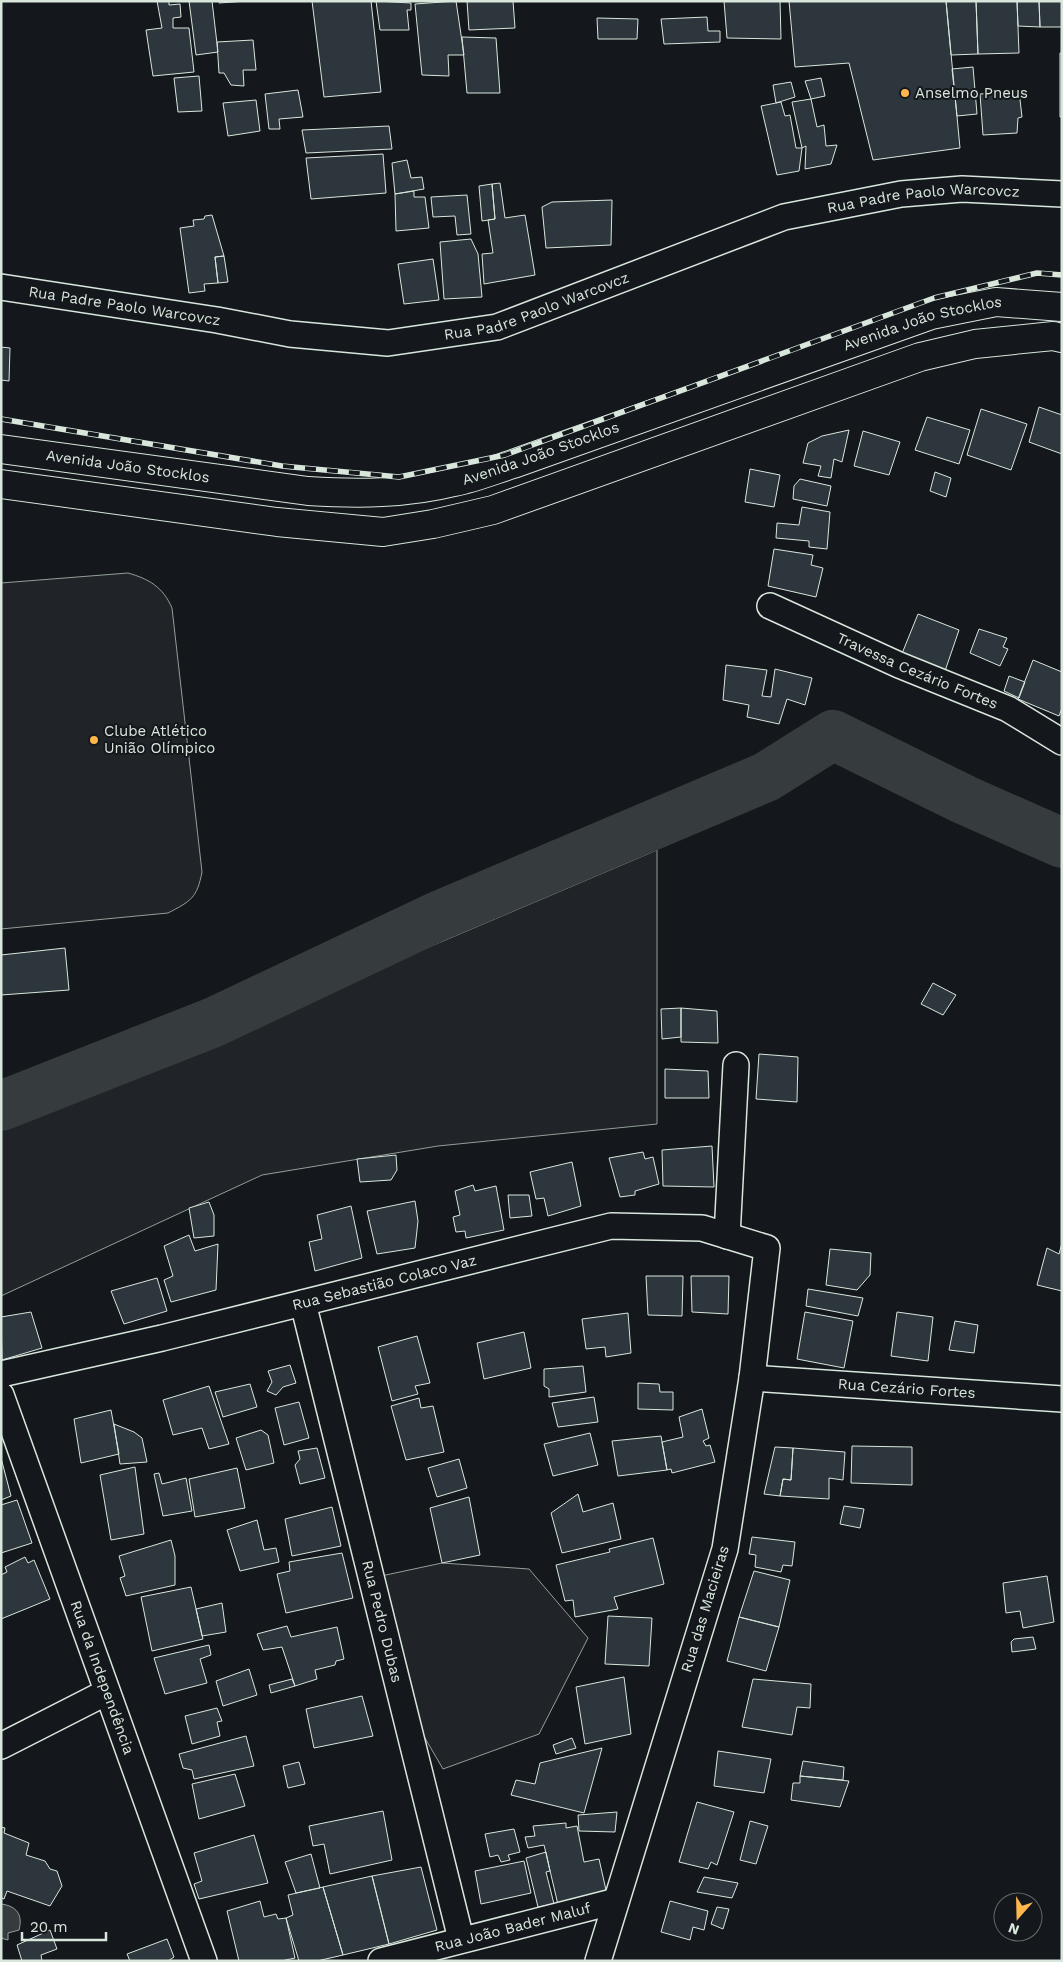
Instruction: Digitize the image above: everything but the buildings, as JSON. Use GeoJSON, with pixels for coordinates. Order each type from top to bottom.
{"type":"FeatureCollection","features":[{"type":"Feature","properties":{"kind":"main road","name":"Avenida João Stocklos"},"geometry":{"type":"LineString","coordinates":[[1,449],[308,491],[360,494],[410,491],[456,482],[514,464],[931,315],[996,302],[1062,307]]}},
{"type":"Feature","properties":{"kind":"main road","name":"Avenida João Stocklos"},"geometry":{"type":"LineString","coordinates":[[1,484],[277,522],[383,532],[433,524],[493,510],[920,357],[975,344],[1053,336],[1062,338]]}},
{"type":"Feature","properties":{"kind":"street","name":"Rua Padre Paolo Warcovcz"},"geometry":{"type":"LineString","coordinates":[[1,287],[217,320],[290,334],[388,343],[497,327],[784,217],[901,194],[962,188],[1062,194]]}},
{"type":"Feature","properties":{"kind":"street","name":"Travessa Cezário Fortes"},"geometry":{"type":"LineString","coordinates":[[770,606],[899,665],[1008,710],[1062,742]]}},
{"type":"Feature","properties":{"kind":"street"},"geometry":{"type":"LineString","coordinates":[[727,1236],[736,1065]]}},
{"type":"Feature","properties":{"kind":"street","name":"Rua Sebastião Colaco Vaz"},"geometry":{"type":"LineString","coordinates":[[1,1374],[162,1338],[611,1226],[702,1228],[767,1248]]}},
{"type":"Feature","properties":{"kind":"street","name":"Rua das Macieiras"},"geometry":{"type":"LineString","coordinates":[[598,1961],[725,1548],[752,1378],[767,1248]]}},
{"type":"Feature","properties":{"kind":"street","name":"Rua Pedro Dubas"},"geometry":{"type":"LineString","coordinates":[[303,1303],[461,1939]]}},
{"type":"Feature","properties":{"kind":"street","name":"Rua Cezário Fortes"},"geometry":{"type":"LineString","coordinates":[[752,1378],[1062,1399]]}},
{"type":"Feature","properties":{"kind":"street","name":"Rua da Independência"},"geometry":{"type":"LineString","coordinates":[[1,1394],[204,1961]]}},
{"type":"Feature","properties":{"kind":"street"},"geometry":{"type":"LineString","coordinates":[[1,1746],[107,1692]]}},
{"type":"Feature","properties":{"kind":"street","name":"Rua João Bader Maluf"},"geometry":{"type":"LineString","coordinates":[[381,1961],[461,1939],[616,1901]]}},
{"type":"Feature","properties":{"kind":"shaded area","name":"Clube Atlético União Olímpico"},"geometry":{"type":"Polygon","coordinates":[[[128,573],[149,581],[160,589],[172,608],[202,872],[198,888],[188,902],[168,913],[1,929],[1,583],[128,573]]]}},
{"type":"Feature","properties":{"kind":"shaded area"},"geometry":{"type":"Polygon","coordinates":[[[657,850],[657,1124],[438,1146],[262,1175],[1,1296],[1,1129],[657,850]]]}},
{"type":"Feature","properties":{"kind":"shaded area"},"geometry":{"type":"Polygon","coordinates":[[[442,1563],[529,1569],[588,1638],[539,1734],[443,1769],[422,1733],[411,1683],[381,1576],[442,1563]]]}},
{"type":"Feature","properties":{"kind":"shaded area"},"geometry":{"type":"Polygon","coordinates":[[[1,1904],[15,1909],[20,1920],[19,1930],[8,1933],[8,1940],[1,1938],[1,1904]]]}},
{"type":"Feature","properties":{"kind":"waterway"},"geometry":{"type":"LineString","coordinates":[[1,1106],[214,1022],[436,917],[766,777],[833,735],[965,800],[1062,843]]}},
{"type":"Feature","properties":{"kind":"railway"},"geometry":{"type":"LineString","coordinates":[[1,419],[282,466],[399,477],[505,455],[934,298],[1037,273],[1062,275]]}},
{"type":"Feature","properties":{"kind":"place","name":"Anselmo Pneus"},"geometry":{"type":"Point","coordinates":[905,93]}},
{"type":"Feature","properties":{"kind":"place","name":"Clube Atlético União Olímpico"},"geometry":{"type":"Point","coordinates":[94,740]}}]}
